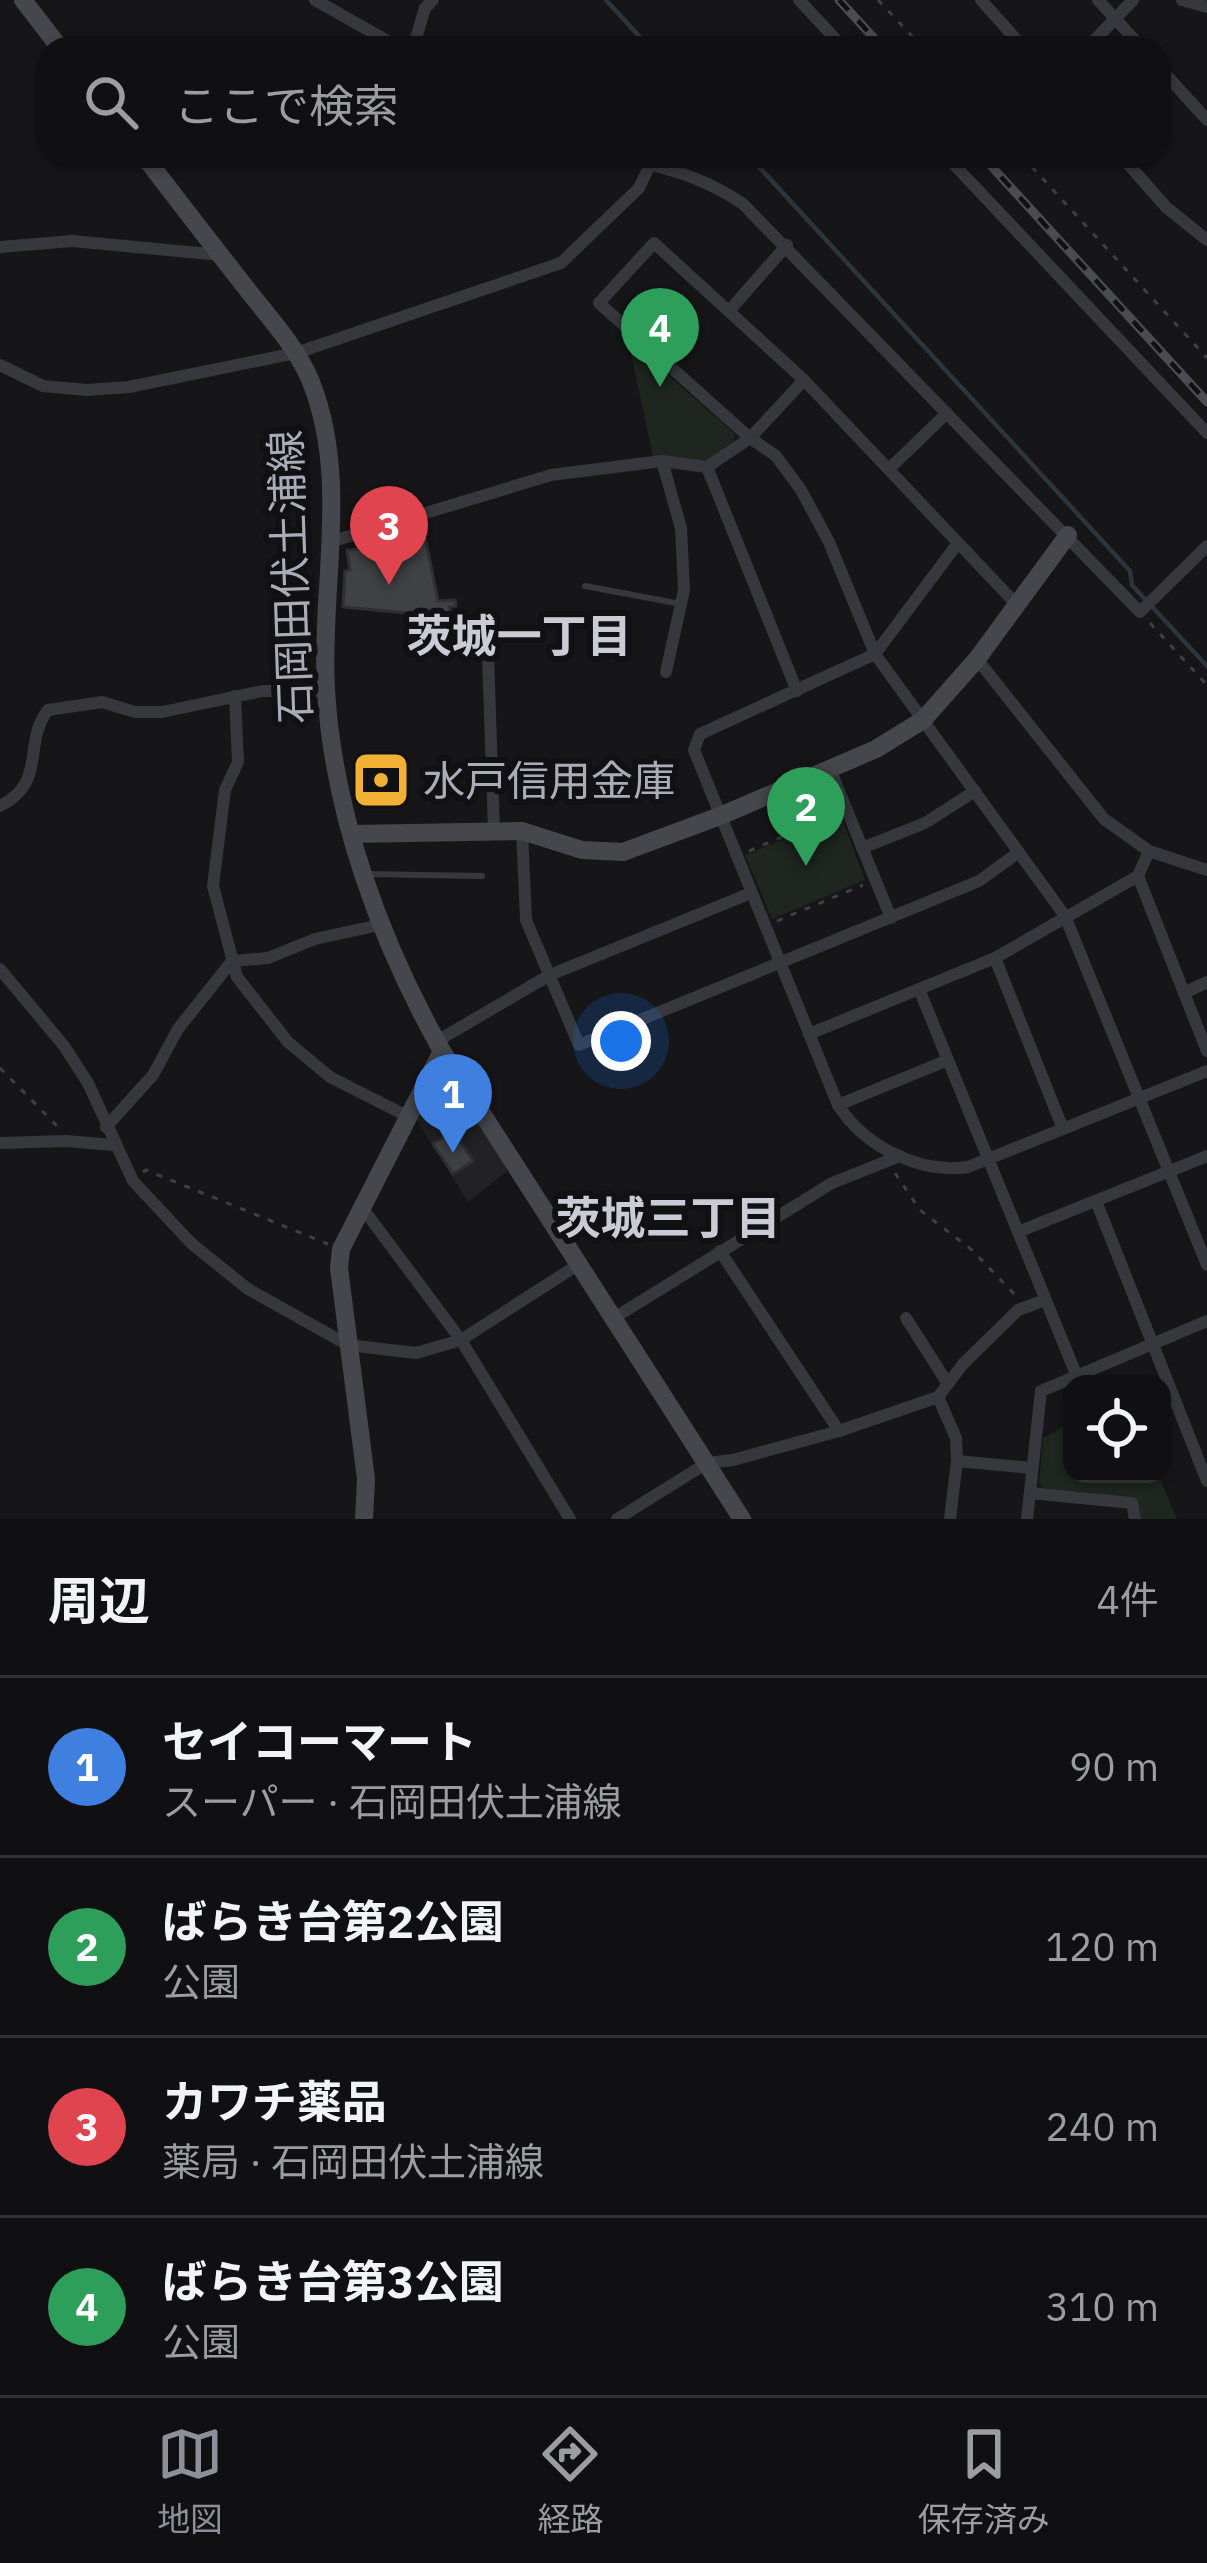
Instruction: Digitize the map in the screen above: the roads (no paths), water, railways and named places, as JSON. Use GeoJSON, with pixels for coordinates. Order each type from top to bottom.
{"type":"FeatureCollection","features":[{"type":"Feature","properties":{"kind":"main road"},"geometry":{"type":"LineString","coordinates":[[23,0],[51,36]]}},
{"type":"Feature","properties":{"kind":"main road","name":"石岡田伏土浦線"},"geometry":{"type":"LineString","coordinates":[[153,168],[296,353],[317,400],[330,477],[326,691],[352,834],[407,982],[439,1046],[742,1519]]}},
{"type":"Feature","properties":{"kind":"main road"},"geometry":{"type":"LineString","coordinates":[[352,834],[522,831],[582,850],[622,852],[720,816],[876,749],[923,720],[977,659],[1068,535]]}},
{"type":"Feature","properties":{"kind":"main road"},"geometry":{"type":"LineString","coordinates":[[364,1519],[365,1479],[341,1249],[409,1117],[439,1046]]}},
{"type":"Feature","properties":{"kind":"street"},"geometry":{"type":"LineString","coordinates":[[315,0],[379,36]]}},
{"type":"Feature","properties":{"kind":"street"},"geometry":{"type":"LineString","coordinates":[[417,36],[425,8],[433,0]]}},
{"type":"Feature","properties":{"kind":"street"},"geometry":{"type":"LineString","coordinates":[[799,0],[833,36]]}},
{"type":"Feature","properties":{"kind":"street"},"geometry":{"type":"LineString","coordinates":[[981,0],[1013,36]]}},
{"type":"Feature","properties":{"kind":"street"},"geometry":{"type":"LineString","coordinates":[[1098,0],[1131,36]]}},
{"type":"Feature","properties":{"kind":"street"},"geometry":{"type":"LineString","coordinates":[[1100,36],[1133,0]]}},
{"type":"Feature","properties":{"kind":"street"},"geometry":{"type":"LineString","coordinates":[[1182,0],[1207,7]]}},
{"type":"Feature","properties":{"kind":"street"},"geometry":{"type":"LineString","coordinates":[[1171,80],[1207,120]]}},
{"type":"Feature","properties":{"kind":"street"},"geometry":{"type":"LineString","coordinates":[[0,365],[44,386],[87,390],[129,387],[296,353],[562,263],[639,188],[649,168]]}},
{"type":"Feature","properties":{"kind":"street"},"geometry":{"type":"LineString","coordinates":[[676,168],[714,184],[743,204],[787,245],[1140,613],[1207,546]]}},
{"type":"Feature","properties":{"kind":"street"},"geometry":{"type":"LineString","coordinates":[[957,168],[1207,433]]}},
{"type":"Feature","properties":{"kind":"street"},"geometry":{"type":"LineString","coordinates":[[1132,168],[1166,207],[1207,241]]}},
{"type":"Feature","properties":{"kind":"street"},"geometry":{"type":"LineString","coordinates":[[0,247],[72,241],[220,255]]}},
{"type":"Feature","properties":{"kind":"street"},"geometry":{"type":"LineString","coordinates":[[1017,605],[804,380],[654,243],[599,303],[776,456],[802,490],[875,654],[1066,916],[1169,1172],[1202,1239],[1207,1264]]}},
{"type":"Feature","properties":{"kind":"street"},"geometry":{"type":"LineString","coordinates":[[729,311],[787,245]]}},
{"type":"Feature","properties":{"kind":"street"},"geometry":{"type":"LineString","coordinates":[[330,542],[551,475],[662,461],[707,467],[750,438],[804,380]]}},
{"type":"Feature","properties":{"kind":"street"},"geometry":{"type":"LineString","coordinates":[[889,470],[947,413]]}},
{"type":"Feature","properties":{"kind":"street"},"geometry":{"type":"LineString","coordinates":[[662,461],[681,528],[681,604],[666,672]]}},
{"type":"Feature","properties":{"kind":"street"},"geometry":{"type":"LineString","coordinates":[[707,467],[797,691]]}},
{"type":"Feature","properties":{"kind":"street"},"geometry":{"type":"LineString","coordinates":[[958,543],[875,654],[700,734],[694,750],[838,1105],[893,1159],[936,1169],[968,1167],[1207,1071]]}},
{"type":"Feature","properties":{"kind":"street"},"geometry":{"type":"LineString","coordinates":[[488,657],[494,830]]}},
{"type":"Feature","properties":{"kind":"street"},"geometry":{"type":"LineString","coordinates":[[977,659],[1104,819],[1149,851],[1207,870]]}},
{"type":"Feature","properties":{"kind":"street"},"geometry":{"type":"LineString","coordinates":[[0,806],[22,794],[33,766],[40,720],[48,710],[102,702],[135,712],[162,712],[263,691],[326,691]]}},
{"type":"Feature","properties":{"kind":"street"},"geometry":{"type":"LineString","coordinates":[[235,696],[238,762],[225,790],[213,886],[236,976],[288,1042],[330,1077],[409,1117]]}},
{"type":"Feature","properties":{"kind":"street"},"geometry":{"type":"LineString","coordinates":[[830,769],[891,918]]}},
{"type":"Feature","properties":{"kind":"street"},"geometry":{"type":"LineString","coordinates":[[862,848],[925,823],[975,790]]}},
{"type":"Feature","properties":{"kind":"street"},"geometry":{"type":"LineString","coordinates":[[522,831],[526,920],[579,1045],[979,881],[1019,852]]}},
{"type":"Feature","properties":{"kind":"street"},"geometry":{"type":"LineString","coordinates":[[809,1034],[995,958],[1138,876],[1149,851]]}},
{"type":"Feature","properties":{"kind":"street"},"geometry":{"type":"LineString","coordinates":[[1138,876],[1207,1051]]}},
{"type":"Feature","properties":{"kind":"street"},"geometry":{"type":"LineString","coordinates":[[439,1046],[550,975],[751,893]]}},
{"type":"Feature","properties":{"kind":"street"},"geometry":{"type":"LineString","coordinates":[[106,1127],[153,1075],[178,1029],[232,962],[268,958],[315,939],[384,924]]}},
{"type":"Feature","properties":{"kind":"street"},"geometry":{"type":"LineString","coordinates":[[995,958],[1063,1129]]}},
{"type":"Feature","properties":{"kind":"street"},"geometry":{"type":"LineString","coordinates":[[0,969],[64,1046],[88,1083],[133,1181],[192,1244],[248,1289],[348,1345],[416,1353],[461,1340],[579,1264]]}},
{"type":"Feature","properties":{"kind":"street"},"geometry":{"type":"LineString","coordinates":[[1184,993],[1207,982]]}},
{"type":"Feature","properties":{"kind":"street"},"geometry":{"type":"LineString","coordinates":[[920,989],[1076,1374]]}},
{"type":"Feature","properties":{"kind":"street"},"geometry":{"type":"LineString","coordinates":[[838,1105],[948,1060]]}},
{"type":"Feature","properties":{"kind":"street"},"geometry":{"type":"LineString","coordinates":[[0,1143],[113,1145]]}},
{"type":"Feature","properties":{"kind":"street"},"geometry":{"type":"LineString","coordinates":[[1018,1232],[1207,1156]]}},
{"type":"Feature","properties":{"kind":"street"},"geometry":{"type":"LineString","coordinates":[[614,1318],[832,1183],[893,1159]]}},
{"type":"Feature","properties":{"kind":"street"},"geometry":{"type":"LineString","coordinates":[[1096,1201],[1207,1481]]}},
{"type":"Feature","properties":{"kind":"street"},"geometry":{"type":"LineString","coordinates":[[360,1205],[461,1340],[570,1519]]}},
{"type":"Feature","properties":{"kind":"street"},"geometry":{"type":"LineString","coordinates":[[720,1251],[839,1431]]}},
{"type":"Feature","properties":{"kind":"street"},"geometry":{"type":"LineString","coordinates":[[617,1519],[707,1463],[839,1431],[938,1397],[963,1364],[1026,1307],[1045,1300]]}},
{"type":"Feature","properties":{"kind":"street"},"geometry":{"type":"LineString","coordinates":[[906,1318],[948,1384]]}},
{"type":"Feature","properties":{"kind":"street"},"geometry":{"type":"LineString","coordinates":[[1028,1519],[1041,1391],[1207,1321]]}},
{"type":"Feature","properties":{"kind":"street"},"geometry":{"type":"LineString","coordinates":[[938,1397],[956,1438],[950,1519]]}},
{"type":"Feature","properties":{"kind":"street"},"geometry":{"type":"LineString","coordinates":[[957,1461],[1031,1468]]}},
{"type":"Feature","properties":{"kind":"street"},"geometry":{"type":"LineString","coordinates":[[1030,1493],[1132,1503],[1136,1519]]}},
{"type":"Feature","properties":{"kind":"lane"},"geometry":{"type":"LineString","coordinates":[[585,586],[681,604]]}},
{"type":"Feature","properties":{"kind":"lane"},"geometry":{"type":"LineString","coordinates":[[365,874],[482,876]]}},
{"type":"Feature","properties":{"kind":"waterway"},"geometry":{"type":"LineString","coordinates":[[606,0],[639,36]]}},
{"type":"Feature","properties":{"kind":"waterway"},"geometry":{"type":"LineString","coordinates":[[760,168],[1130,571],[1132,585],[1207,666]]}},
{"type":"Feature","properties":{"kind":"railway"},"geometry":{"type":"LineString","coordinates":[[839,0],[872,36]]}},
{"type":"Feature","properties":{"kind":"railway"},"geometry":{"type":"LineString","coordinates":[[993,168],[1207,402]]}},
{"type":"Feature","properties":{"kind":"place","name":"ばらき台第3公園"},"geometry":{"type":"Point","coordinates":[660,387]}},
{"type":"Feature","properties":{"kind":"place","name":"カワチ薬品"},"geometry":{"type":"Point","coordinates":[389,585]}},
{"type":"Feature","properties":{"kind":"place","name":"水戸信用金庫"},"geometry":{"type":"Point","coordinates":[381,780]}},
{"type":"Feature","properties":{"kind":"place","name":"ばらき台第2公園"},"geometry":{"type":"Point","coordinates":[806,866]}},
{"type":"Feature","properties":{"kind":"place","name":"セイコーマート"},"geometry":{"type":"Point","coordinates":[453,1153]}},
{"type":"Feature","properties":{"kind":"district","name":"茨城一丁目"},"geometry":{"type":"Point","coordinates":[519,635]}},
{"type":"Feature","properties":{"kind":"district","name":"茨城三丁目"},"geometry":{"type":"Point","coordinates":[668,1217]}}]}
